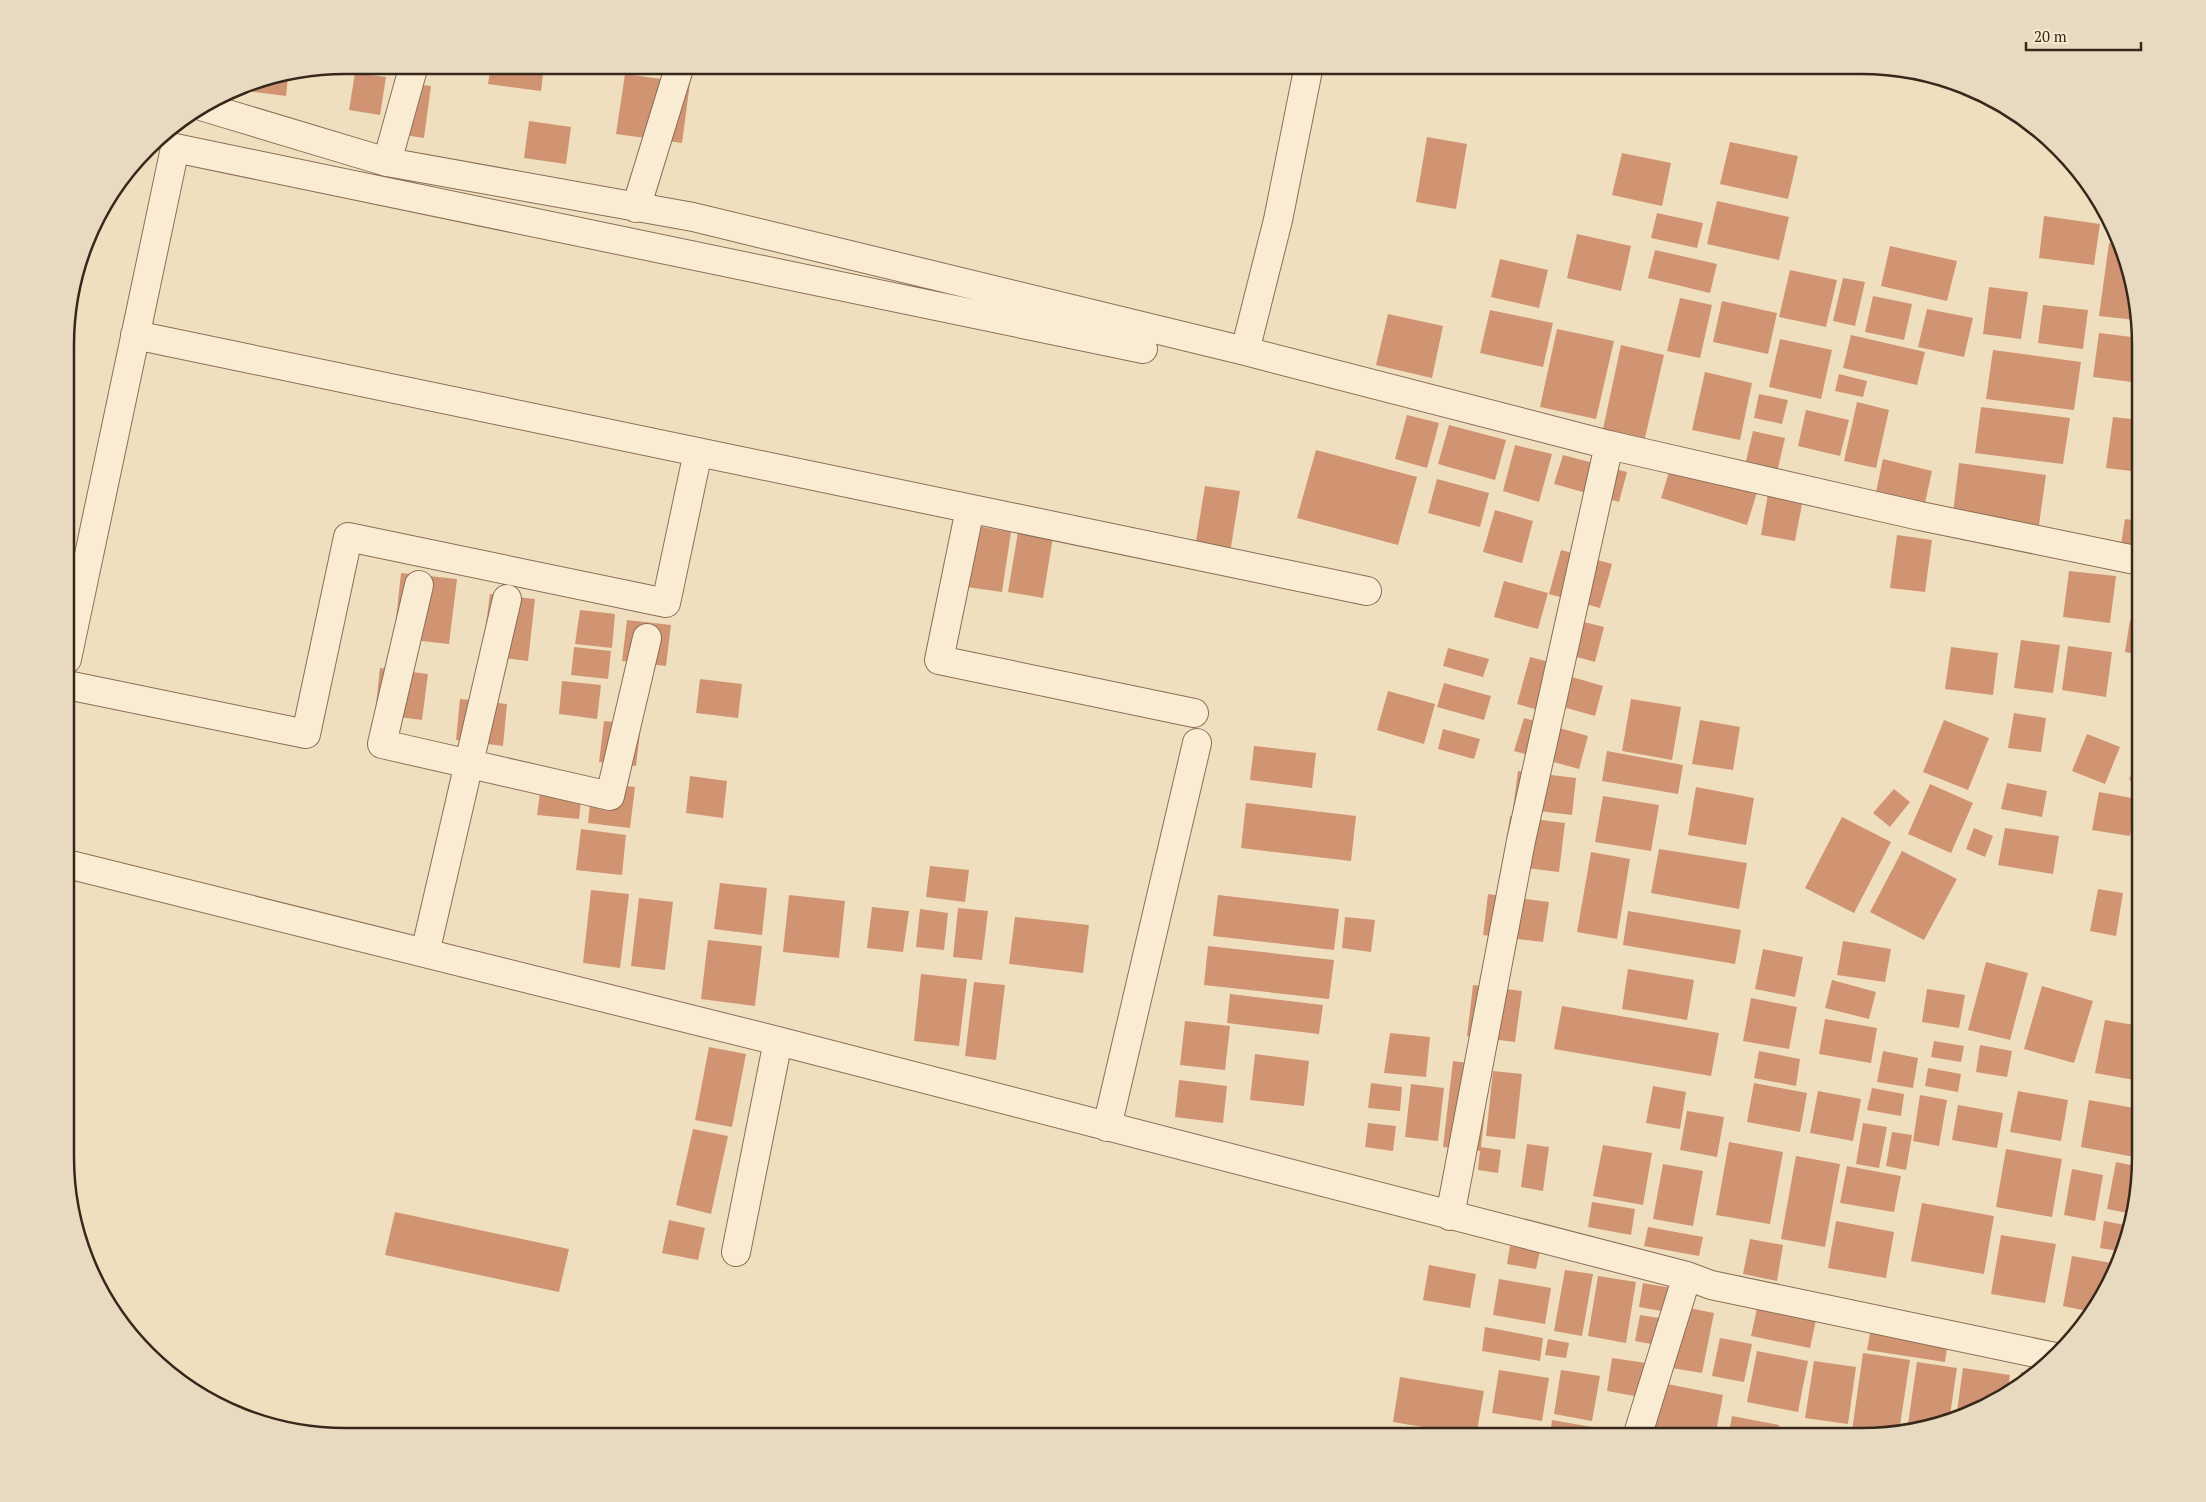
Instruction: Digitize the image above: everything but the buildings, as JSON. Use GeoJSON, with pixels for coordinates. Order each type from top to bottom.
{"type":"FeatureCollection","features":[{"type":"Feature","properties":{"kind":"street"},"geometry":{"type":"LineString","coordinates":[[387,162],[411,74]]}},
{"type":"Feature","properties":{"kind":"street"},"geometry":{"type":"LineString","coordinates":[[636,208],[677,74]]}},
{"type":"Feature","properties":{"kind":"street"},"geometry":{"type":"LineString","coordinates":[[1244,351],[1278,220],[1307,74]]}},
{"type":"Feature","properties":{"kind":"street"},"geometry":{"type":"LineString","coordinates":[[211,109],[387,162],[693,217],[1244,351],[1609,445],[1920,516],[2132,559]]}},
{"type":"Feature","properties":{"kind":"street"},"geometry":{"type":"LineString","coordinates":[[74,626],[175,148],[1143,349]]}},
{"type":"Feature","properties":{"kind":"street"},"geometry":{"type":"LineString","coordinates":[[135,335],[1366,591]]}},
{"type":"Feature","properties":{"kind":"street"},"geometry":{"type":"LineString","coordinates":[[1450,1216],[1521,841],[1609,445]]}},
{"type":"Feature","properties":{"kind":"street"},"geometry":{"type":"LineString","coordinates":[[74,686],[306,734],[348,537],[666,602],[698,452]]}},
{"type":"Feature","properties":{"kind":"street"},"geometry":{"type":"LineString","coordinates":[[970,509],[939,660],[1194,713]]}},
{"type":"Feature","properties":{"kind":"street"},"geometry":{"type":"LineString","coordinates":[[419,585],[382,744],[610,796],[647,638]]}},
{"type":"Feature","properties":{"kind":"street"},"geometry":{"type":"LineString","coordinates":[[425,953],[507,599]]}},
{"type":"Feature","properties":{"kind":"street"},"geometry":{"type":"LineString","coordinates":[[1107,1127],[1197,742]]}},
{"type":"Feature","properties":{"kind":"street"},"geometry":{"type":"LineString","coordinates":[[74,866],[778,1041],[1686,1276],[1711,1285],[2045,1356]]}},
{"type":"Feature","properties":{"kind":"street"},"geometry":{"type":"LineString","coordinates":[[736,1252],[778,1041]]}},
{"type":"Feature","properties":{"kind":"street"},"geometry":{"type":"LineString","coordinates":[[1640,1428],[1686,1276]]}}]}
